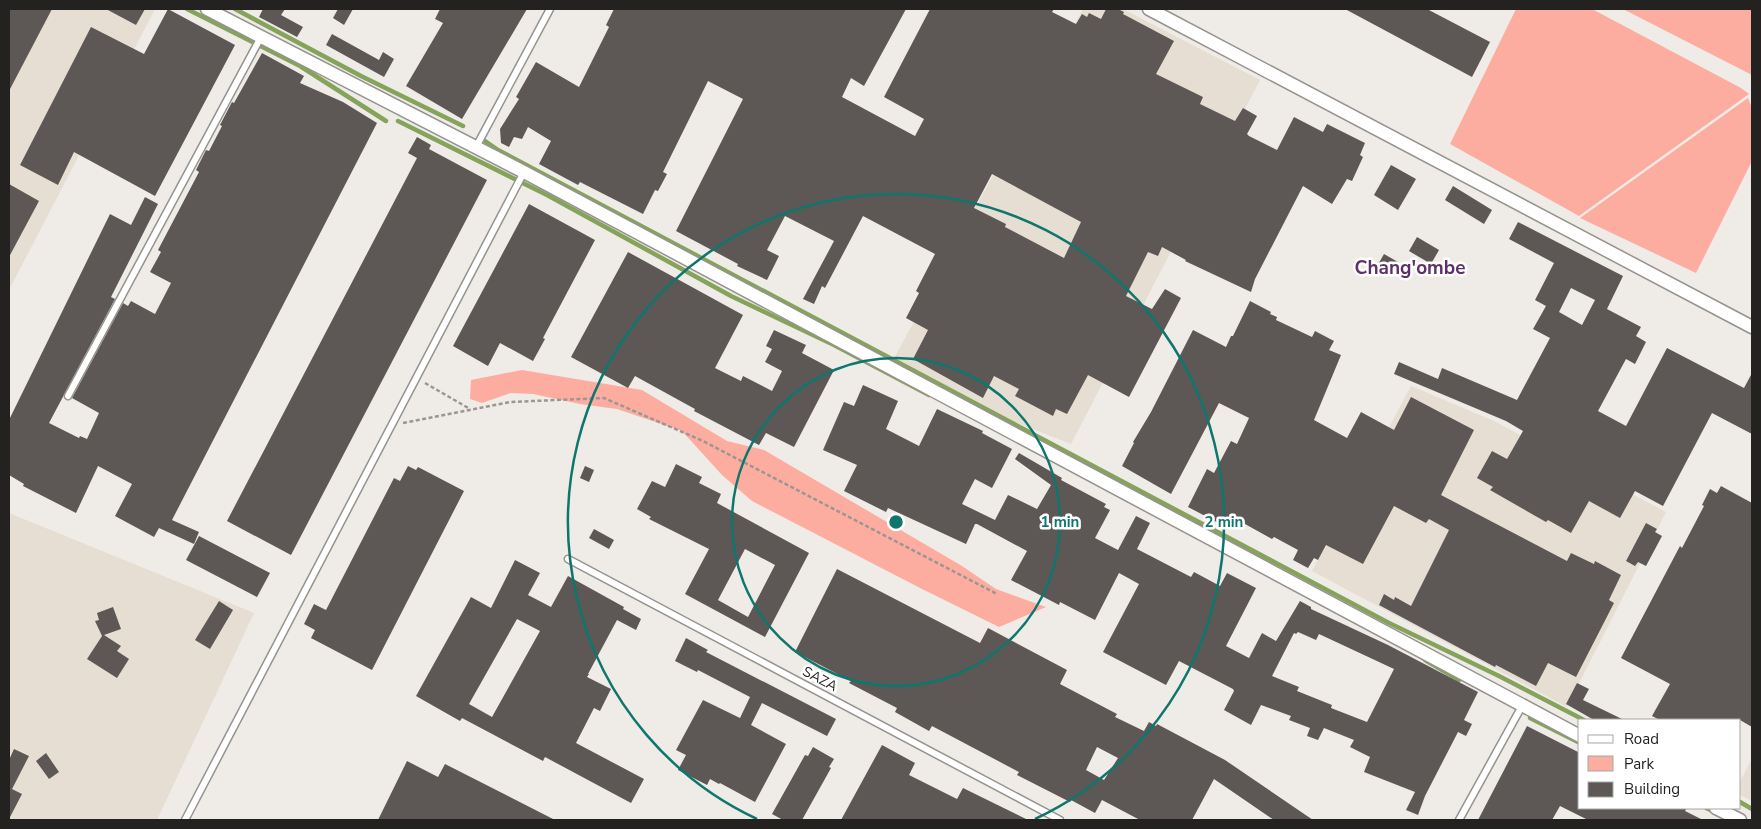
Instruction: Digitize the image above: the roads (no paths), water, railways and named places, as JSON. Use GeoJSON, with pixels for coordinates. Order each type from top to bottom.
{"type":"FeatureCollection","features":[{"type":"Feature","properties":{"kind":"street"},"geometry":{"type":"LineString","coordinates":[[207,9],[524,172],[1578,735]]}},
{"type":"Feature","properties":{"kind":"street"},"geometry":{"type":"LineString","coordinates":[[1148,9],[1752,327]]}},
{"type":"Feature","properties":{"kind":"street"},"geometry":{"type":"LineString","coordinates":[[1718,809],[1740,820]]}},
{"type":"Feature","properties":{"kind":"lane"},"geometry":{"type":"LineString","coordinates":[[476,147],[550,9]]}},
{"type":"Feature","properties":{"kind":"lane"},"geometry":{"type":"LineString","coordinates":[[68,396],[261,37]]}},
{"type":"Feature","properties":{"kind":"lane"},"geometry":{"type":"LineString","coordinates":[[186,820],[288,627],[328,542],[417,378],[524,172]]}},
{"type":"Feature","properties":{"kind":"lane"},"geometry":{"type":"LineString","coordinates":[[186,820],[524,172]]}},
{"type":"Feature","properties":{"kind":"lane","name":"SAZA"},"geometry":{"type":"LineString","coordinates":[[568,559],[1060,820]]}},
{"type":"Feature","properties":{"kind":"lane"},"geometry":{"type":"LineString","coordinates":[[1459,820],[1522,706]]}},
{"type":"Feature","properties":{"kind":"waterway"},"geometry":{"type":"LineString","coordinates":[[187,9],[300,66],[386,121]]}},
{"type":"Feature","properties":{"kind":"waterway"},"geometry":{"type":"LineString","coordinates":[[235,9],[361,76],[463,126]]}},
{"type":"Feature","properties":{"kind":"waterway"},"geometry":{"type":"LineString","coordinates":[[398,121],[547,195],[731,296],[834,345],[929,395]]}},
{"type":"Feature","properties":{"kind":"waterway"},"geometry":{"type":"LineString","coordinates":[[485,141],[498,150],[1389,623],[1499,676],[1582,719]]}},
{"type":"Feature","properties":{"kind":"waterway"},"geometry":{"type":"LineString","coordinates":[[1425,660],[1459,680]]}},
{"type":"Feature","properties":{"kind":"waterway"},"geometry":{"type":"LineString","coordinates":[[1530,718],[1578,742]]}},
{"type":"Feature","properties":{"kind":"waterway"},"geometry":{"type":"LineString","coordinates":[[1741,803],[1752,809]]}},
{"type":"Feature","properties":{"kind":"waterway"},"geometry":{"type":"LineString","coordinates":[[1708,809],[1715,812]]}},
{"type":"Feature","properties":{"kind":"district","name":"Chang'ombe"},"geometry":{"type":"Point","coordinates":[1410,268]}}]}
